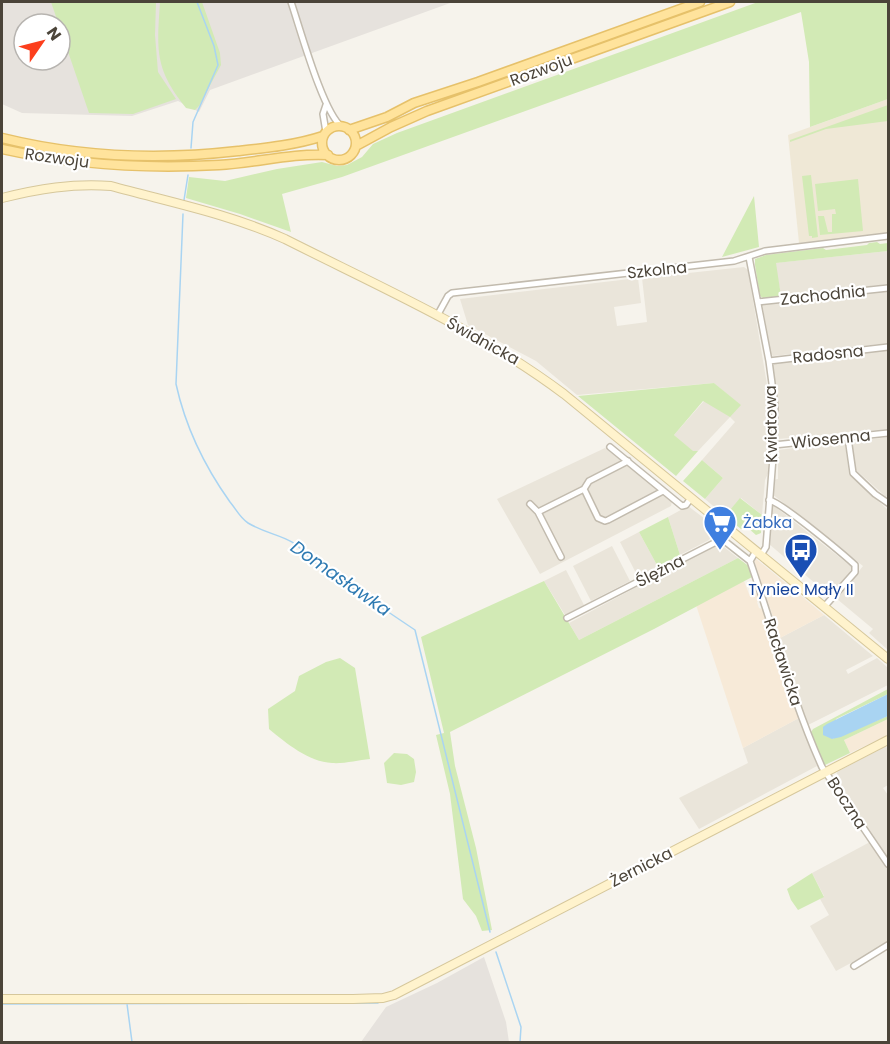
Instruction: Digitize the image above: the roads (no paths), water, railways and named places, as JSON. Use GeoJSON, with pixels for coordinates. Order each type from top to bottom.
{"type":"FeatureCollection","features":[{"type":"Feature","properties":{"kind":"main road","name":"Rozwoju"},"geometry":{"type":"LineString","coordinates":[[345,128],[387,117],[414,103],[700,2]]}},
{"type":"Feature","properties":{"kind":"main road","name":"Rozwoju"},"geometry":{"type":"LineString","coordinates":[[356,146],[427,111],[729,2]]}},
{"type":"Feature","properties":{"kind":"main road"},"geometry":{"type":"LineString","coordinates":[[333,128],[345,128],[355,139],[356,146],[352,154],[346,158],[336,159],[328,155],[323,148],[325,134],[333,128]]}},
{"type":"Feature","properties":{"kind":"main road","name":"Rozwoju"},"geometry":{"type":"LineString","coordinates":[[2,138],[84,153],[170,156],[260,149],[325,134]]}},
{"type":"Feature","properties":{"kind":"main road","name":"Rozwoju"},"geometry":{"type":"LineString","coordinates":[[2,149],[72,162],[138,167],[219,165],[286,156],[328,155]]}},
{"type":"Feature","properties":{"kind":"street"},"geometry":{"type":"LineString","coordinates":[[291,2],[326,105],[336,122],[345,128]]}},
{"type":"Feature","properties":{"kind":"street"},"geometry":{"type":"LineString","coordinates":[[325,134],[323,114],[326,105]]}},
{"type":"Feature","properties":{"kind":"street","name":"Świdnicka"},"geometry":{"type":"LineString","coordinates":[[2,198],[63,185],[111,186],[218,214],[245,222],[285,239],[437,316],[528,367],[564,394],[888,658]]}},
{"type":"Feature","properties":{"kind":"street","name":"Szkolna"},"geometry":{"type":"LineString","coordinates":[[437,316],[452,293],[734,261],[765,251],[888,237]]}},
{"type":"Feature","properties":{"kind":"street","name":"Kwiatowa"},"geometry":{"type":"LineString","coordinates":[[749,257],[769,361],[775,406],[766,546],[759,553]]}},
{"type":"Feature","properties":{"kind":"street","name":"Zachodnia"},"geometry":{"type":"LineString","coordinates":[[758,302],[888,288]]}},
{"type":"Feature","properties":{"kind":"street","name":"Radosna"},"geometry":{"type":"LineString","coordinates":[[769,361],[888,347]]}},
{"type":"Feature","properties":{"kind":"street","name":"Wiosenna"},"geometry":{"type":"LineString","coordinates":[[774,445],[888,433]]}},
{"type":"Feature","properties":{"kind":"street"},"geometry":{"type":"LineString","coordinates":[[848,438],[853,473],[888,503]]}},
{"type":"Feature","properties":{"kind":"street"},"geometry":{"type":"LineString","coordinates":[[610,447],[682,506],[686,505],[691,498]]}},
{"type":"Feature","properties":{"kind":"street"},"geometry":{"type":"LineString","coordinates":[[538,512],[584,489],[588,481],[628,461]]}},
{"type":"Feature","properties":{"kind":"street"},"geometry":{"type":"LineString","coordinates":[[584,489],[598,518],[605,521],[663,491]]}},
{"type":"Feature","properties":{"kind":"street"},"geometry":{"type":"LineString","coordinates":[[769,500],[773,500],[789,512],[855,565],[855,572],[824,607]]}},
{"type":"Feature","properties":{"kind":"street"},"geometry":{"type":"LineString","coordinates":[[530,504],[538,512],[561,557]]}},
{"type":"Feature","properties":{"kind":"street","name":"Ślężna"},"geometry":{"type":"LineString","coordinates":[[567,618],[722,539],[750,561]]}},
{"type":"Feature","properties":{"kind":"street"},"geometry":{"type":"LineString","coordinates":[[750,561],[759,553]]}},
{"type":"Feature","properties":{"kind":"street","name":"Racławicka"},"geometry":{"type":"LineString","coordinates":[[750,561],[790,686],[816,754],[826,771]]}},
{"type":"Feature","properties":{"kind":"street","name":"Żernicka"},"geometry":{"type":"LineString","coordinates":[[2,999],[353,999],[383,998],[394,995],[888,740]]}},
{"type":"Feature","properties":{"kind":"street","name":"Boczna"},"geometry":{"type":"LineString","coordinates":[[826,771],[888,864]]}},
{"type":"Feature","properties":{"kind":"street"},"geometry":{"type":"LineString","coordinates":[[854,966],[888,945]]}},
{"type":"Feature","properties":{"kind":"water"},"geometry":{"type":"Polygon","coordinates":[[[888,694],[888,716],[841,737],[832,739],[823,735],[823,727],[827,724],[888,694]]]}},
{"type":"Feature","properties":{"kind":"waterway","name":"Domasławka"},"geometry":{"type":"LineString","coordinates":[[191,148],[193,122],[218,65],[214,46],[197,2]]}},
{"type":"Feature","properties":{"kind":"waterway","name":"Domasławka"},"geometry":{"type":"LineString","coordinates":[[184,200],[188,175]]}},
{"type":"Feature","properties":{"kind":"waterway","name":"Domasławka"},"geometry":{"type":"LineString","coordinates":[[183,214],[176,384],[190,430],[212,475],[245,521],[289,540],[304,551],[311,560],[415,630],[490,932]]}},
{"type":"Feature","properties":{"kind":"waterway","name":"Domasławka"},"geometry":{"type":"LineString","coordinates":[[496,952],[521,1027],[520,1042]]}},
{"type":"Feature","properties":{"kind":"waterway"},"geometry":{"type":"LineString","coordinates":[[2,1004],[378,1003]]}},
{"type":"Feature","properties":{"kind":"waterway"},"geometry":{"type":"LineString","coordinates":[[127,1004],[132,1042]]}},
{"type":"Feature","properties":{"kind":"place","name":"Żabka"},"geometry":{"type":"Point","coordinates":[720,551]}},
{"type":"Feature","properties":{"kind":"place","name":"Tyniec Mały II"},"geometry":{"type":"Point","coordinates":[801,579]}}]}
